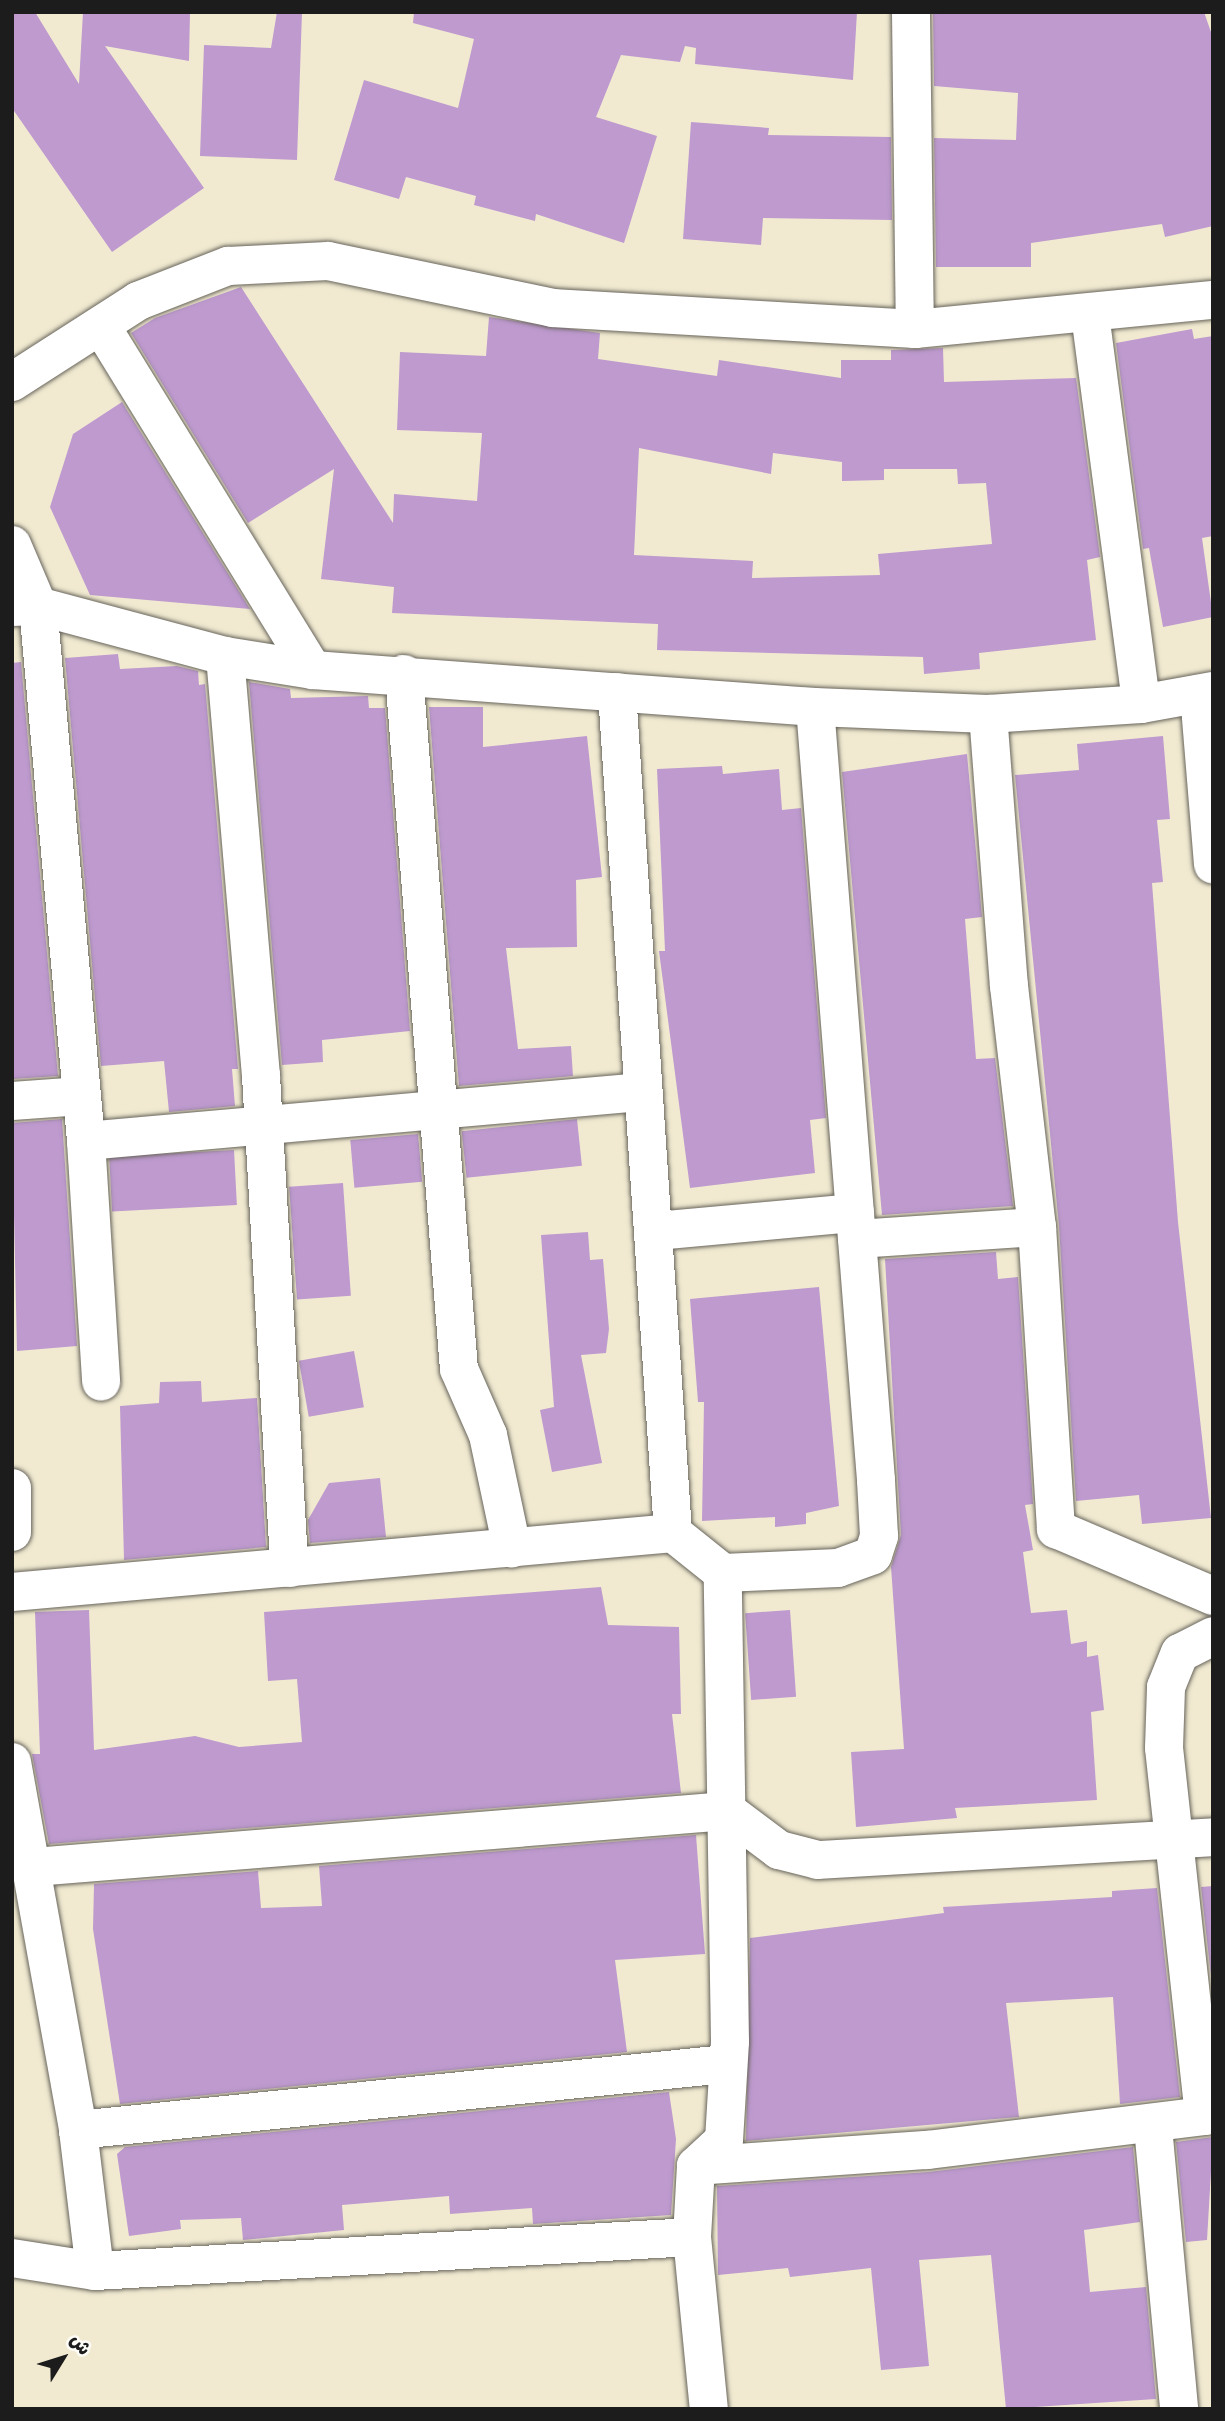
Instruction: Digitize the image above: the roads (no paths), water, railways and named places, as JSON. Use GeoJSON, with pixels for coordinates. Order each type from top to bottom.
{"type":"FeatureCollection","features":[{"type":"Feature","properties":{"kind":"street"},"geometry":{"type":"LineString","coordinates":[[911,12],[915,329]]}},
{"type":"Feature","properties":{"kind":"street"},"geometry":{"type":"LineString","coordinates":[[12,383],[138,301],[228,266],[328,261],[552,308],[915,329],[1213,300]]}},
{"type":"Feature","properties":{"kind":"street"},"geometry":{"type":"LineString","coordinates":[[1090,314],[1141,704]]}},
{"type":"Feature","properties":{"kind":"street"},"geometry":{"type":"LineString","coordinates":[[101,327],[313,670]]}},
{"type":"Feature","properties":{"kind":"street"},"geometry":{"type":"LineString","coordinates":[[12,545],[25,606],[82,1096],[101,1382]]}},
{"type":"Feature","properties":{"kind":"street"},"geometry":{"type":"LineString","coordinates":[[25,606],[225,656],[313,670],[404,674],[815,707],[988,715],[1141,704],[1206,692],[1213,864]]}},
{"type":"Feature","properties":{"kind":"street"},"geometry":{"type":"LineString","coordinates":[[225,656],[261,1125],[289,1568]]}},
{"type":"Feature","properties":{"kind":"street"},"geometry":{"type":"LineString","coordinates":[[404,674],[436,1106],[459,1369],[488,1435],[512,1548]]}},
{"type":"Feature","properties":{"kind":"street"},"geometry":{"type":"LineString","coordinates":[[617,692],[640,1092],[656,1231],[673,1533]]}},
{"type":"Feature","properties":{"kind":"street"},"geometry":{"type":"LineString","coordinates":[[12,1592],[673,1533],[723,1573],[838,1568],[873,1555],[878,1525],[815,707]]}},
{"type":"Feature","properties":{"kind":"street"},"geometry":{"type":"LineString","coordinates":[[988,715],[1009,986],[1037,1227],[1056,1529],[1213,1596]]}},
{"type":"Feature","properties":{"kind":"street"},"geometry":{"type":"LineString","coordinates":[[86,1141],[436,1106],[640,1092]]}},
{"type":"Feature","properties":{"kind":"street"},"geometry":{"type":"LineString","coordinates":[[12,1101],[82,1096]]}},
{"type":"Feature","properties":{"kind":"street"},"geometry":{"type":"LineString","coordinates":[[656,1231],[856,1226],[1037,1227]]}},
{"type":"Feature","properties":{"kind":"street"},"geometry":{"type":"LineString","coordinates":[[12,1488],[12,1532]]}},
{"type":"Feature","properties":{"kind":"street"},"geometry":{"type":"LineString","coordinates":[[709,2409],[692,2237],[696,2166],[724,2140],[727,1811],[723,1573]]}},
{"type":"Feature","properties":{"kind":"street"},"geometry":{"type":"LineString","coordinates":[[696,2166],[1153,2127],[1208,2115],[1164,1748],[1166,1687],[1180,1653],[1213,1636]]}},
{"type":"Feature","properties":{"kind":"street"},"geometry":{"type":"LineString","coordinates":[[12,1762],[34,1867],[78,2130],[95,2271]]}},
{"type":"Feature","properties":{"kind":"street"},"geometry":{"type":"LineString","coordinates":[[34,1867],[727,1811],[779,1850],[818,1860],[1213,1837]]}},
{"type":"Feature","properties":{"kind":"street"},"geometry":{"type":"LineString","coordinates":[[78,2130],[726,2064]]}},
{"type":"Feature","properties":{"kind":"street"},"geometry":{"type":"LineString","coordinates":[[1153,2127],[1179,2409]]}},
{"type":"Feature","properties":{"kind":"street"},"geometry":{"type":"LineString","coordinates":[[12,2258],[95,2271],[692,2237]]}}]}
